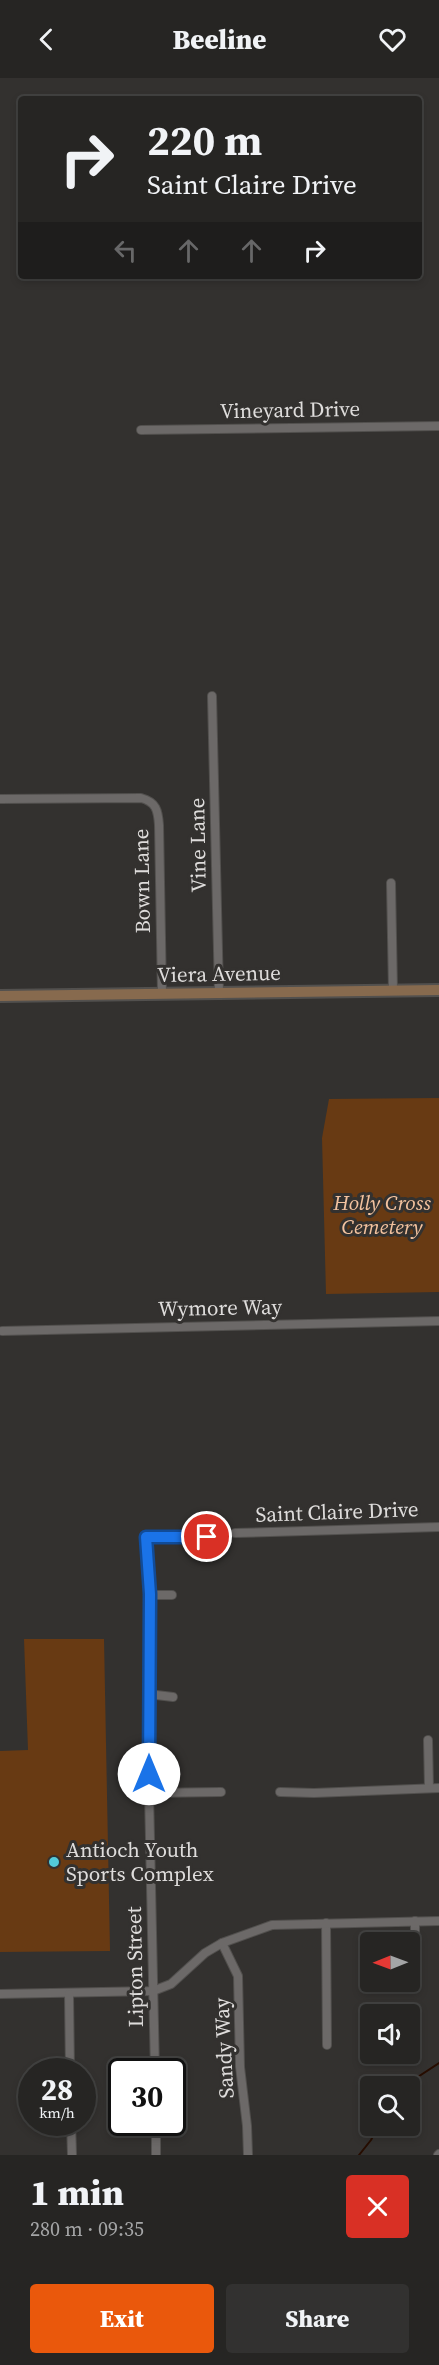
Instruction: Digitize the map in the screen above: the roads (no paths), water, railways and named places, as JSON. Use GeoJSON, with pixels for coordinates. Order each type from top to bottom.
{"type":"FeatureCollection","features":[{"type":"Feature","properties":{"kind":"street","name":"Vineyard Drive"},"geometry":{"type":"LineString","coordinates":[[141,430],[439,426]]}},
{"type":"Feature","properties":{"kind":"street","name":"Vine Lane"},"geometry":{"type":"LineString","coordinates":[[213,696],[219,993]]}},
{"type":"Feature","properties":{"kind":"street","name":"Bown Lane"},"geometry":{"type":"LineString","coordinates":[[0,799],[141,798],[155,805],[159,825],[162,994]]}},
{"type":"Feature","properties":{"kind":"street"},"geometry":{"type":"LineString","coordinates":[[392,883],[393,991]]}},
{"type":"Feature","properties":{"kind":"street","name":"Viera Avenue"},"geometry":{"type":"LineString","coordinates":[[0,996],[439,990]]}},
{"type":"Feature","properties":{"kind":"street","name":"Wymore Way"},"geometry":{"type":"LineString","coordinates":[[2,1331],[439,1321]]}},
{"type":"Feature","properties":{"kind":"street","name":"Saint Claire Drive"},"geometry":{"type":"LineString","coordinates":[[235,1533],[439,1527]]}},
{"type":"Feature","properties":{"kind":"street","name":"Lipton Street"},"geometry":{"type":"LineString","coordinates":[[155,2058],[148,1694],[150,1594],[146,1537],[207,1537]]}},
{"type":"Feature","properties":{"kind":"street"},"geometry":{"type":"LineString","coordinates":[[150,1594],[172,1595]]}},
{"type":"Feature","properties":{"kind":"street"},"geometry":{"type":"LineString","coordinates":[[148,1694],[173,1697]]}},
{"type":"Feature","properties":{"kind":"street"},"geometry":{"type":"LineString","coordinates":[[428,1740],[429,1788]]}},
{"type":"Feature","properties":{"kind":"street"},"geometry":{"type":"LineString","coordinates":[[280,1792],[314,1793],[439,1788]]}},
{"type":"Feature","properties":{"kind":"street"},"geometry":{"type":"LineString","coordinates":[[149,1793],[221,1792]]}},
{"type":"Feature","properties":{"kind":"street"},"geometry":{"type":"LineString","coordinates":[[415,1921],[415,1932]]}},
{"type":"Feature","properties":{"kind":"street"},"geometry":{"type":"LineString","coordinates":[[0,1994],[153,1991],[171,1984],[206,1953],[222,1943],[272,1925],[439,1921]]}},
{"type":"Feature","properties":{"kind":"street"},"geometry":{"type":"LineString","coordinates":[[326,1923],[327,2045]]}},
{"type":"Feature","properties":{"kind":"street","name":"Sandy Way"},"geometry":{"type":"LineString","coordinates":[[222,1943],[238,1976],[240,2067],[248,2155]]}},
{"type":"Feature","properties":{"kind":"street"},"geometry":{"type":"LineString","coordinates":[[69,1994],[70,2058]]}},
{"type":"Feature","properties":{"kind":"street"},"geometry":{"type":"LineString","coordinates":[[71,2136],[72,2155]]}},
{"type":"Feature","properties":{"kind":"street"},"geometry":{"type":"LineString","coordinates":[[156,2136],[156,2155]]}},
{"type":"Feature","properties":{"kind":"waterway"},"geometry":{"type":"LineString","coordinates":[[419,2076],[439,2063]]}},
{"type":"Feature","properties":{"kind":"waterway"},"geometry":{"type":"LineString","coordinates":[[359,2155],[373,2136]]}},
{"type":"Feature","properties":{"kind":"place","name":"Antioch Youth Sports Complex"},"geometry":{"type":"Point","coordinates":[54,1862]}},
{"type":"Feature","properties":{"kind":"park label","name":"Holly Cross Cemetery"},"geometry":{"type":"Point","coordinates":[382,1215]}}]}
